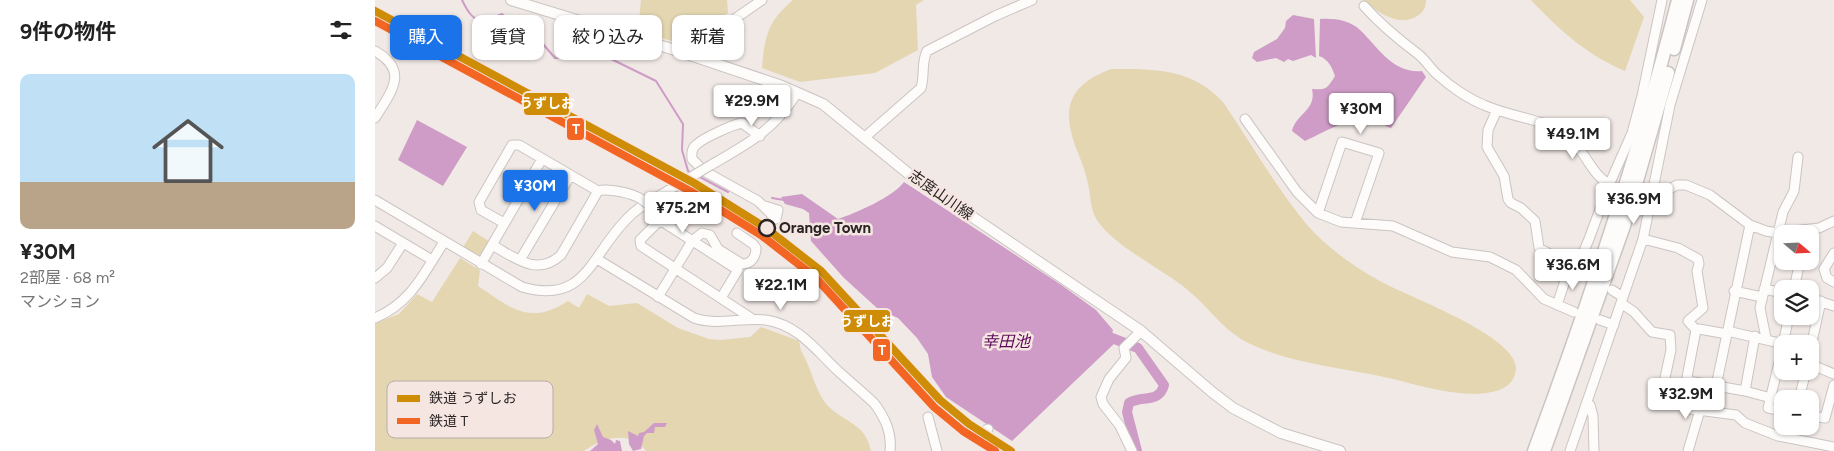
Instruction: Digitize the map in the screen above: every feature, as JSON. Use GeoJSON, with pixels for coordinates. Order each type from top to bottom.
{"type":"FeatureCollection","features":[{"type":"Feature","properties":{"kind":"highway"},"geometry":{"type":"LineString","coordinates":[[1535,451],[1623,195],[1678,0]]}},
{"type":"Feature","properties":{"kind":"highway"},"geometry":{"type":"LineString","coordinates":[[1544,451],[1624,226],[1687,0]]}},
{"type":"Feature","properties":{"kind":"main road","name":"志度山川線"},"geometry":{"type":"LineString","coordinates":[[511,0],[620,32],[714,63],[797,92],[823,104],[909,174],[1141,331],[1212,392],[1252,420],[1281,433],[1340,451]]}},
{"type":"Feature","properties":{"kind":"street"},"geometry":{"type":"LineString","coordinates":[[714,63],[736,18],[762,0]]}},
{"type":"Feature","properties":{"kind":"street"},"geometry":{"type":"LineString","coordinates":[[865,137],[921,88],[924,78],[924,57],[927,51],[995,16],[1032,0]]}},
{"type":"Feature","properties":{"kind":"street"},"geometry":{"type":"LineString","coordinates":[[1557,306],[1568,272],[1579,267],[1612,186],[1637,116],[1662,0]]}},
{"type":"Feature","properties":{"kind":"street"},"geometry":{"type":"LineString","coordinates":[[1570,451],[1643,238],[1649,196],[1670,106],[1702,0]]}},
{"type":"Feature","properties":{"kind":"street"},"geometry":{"type":"LineString","coordinates":[[1364,6],[1384,28],[1419,55],[1439,77],[1482,104],[1528,118],[1565,134],[1581,151],[1591,170],[1612,186]]}},
{"type":"Feature","properties":{"kind":"street"},"geometry":{"type":"LineString","coordinates":[[375,51],[390,62],[395,80],[392,91],[375,118]]}},
{"type":"Feature","properties":{"kind":"street"},"geometry":{"type":"LineString","coordinates":[[375,200],[522,287],[548,292],[574,284],[585,275],[624,222],[635,211],[760,136],[775,124],[797,92]]}},
{"type":"Feature","properties":{"kind":"street"},"geometry":{"type":"LineString","coordinates":[[1497,110],[1485,139],[1487,147],[1504,176],[1508,199],[1515,207],[1521,208],[1535,221],[1539,248],[1579,267]]}},
{"type":"Feature","properties":{"kind":"street"},"geometry":{"type":"LineString","coordinates":[[1245,120],[1297,192],[1318,213],[1341,222],[1393,226],[1452,252],[1490,257],[1504,262],[1521,274],[1545,300],[1574,312]]}},
{"type":"Feature","properties":{"kind":"street"},"geometry":{"type":"LineString","coordinates":[[760,136],[742,123],[733,125],[695,145],[692,159],[704,171],[765,206]]}},
{"type":"Feature","properties":{"kind":"street"},"geometry":{"type":"LineString","coordinates":[[1318,213],[1342,142],[1379,153],[1355,223]]}},
{"type":"Feature","properties":{"kind":"street"},"geometry":{"type":"LineString","coordinates":[[504,223],[481,210],[479,202],[512,145],[519,145],[598,191],[622,193],[641,199],[659,216],[660,222],[738,270],[721,298]]}},
{"type":"Feature","properties":{"kind":"street"},"geometry":{"type":"LineString","coordinates":[[1779,225],[1783,212],[1794,191],[1798,157]]}},
{"type":"Feature","properties":{"kind":"street"},"geometry":{"type":"LineString","coordinates":[[481,264],[542,160]]}},
{"type":"Feature","properties":{"kind":"street"},"geometry":{"type":"LineString","coordinates":[[520,260],[570,176]]}},
{"type":"Feature","properties":{"kind":"street"},"geometry":{"type":"LineString","coordinates":[[1649,196],[1668,188],[1686,186],[1710,195],[1750,225],[1774,232]]}},
{"type":"Feature","properties":{"kind":"street"},"geometry":{"type":"LineString","coordinates":[[492,245],[534,266],[552,263],[561,255],[598,191]]}},
{"type":"Feature","properties":{"kind":"street"},"geometry":{"type":"LineString","coordinates":[[1819,228],[1834,221]]}},
{"type":"Feature","properties":{"kind":"street"},"geometry":{"type":"LineString","coordinates":[[660,222],[640,240],[641,246],[751,318]]}},
{"type":"Feature","properties":{"kind":"street"},"geometry":{"type":"LineString","coordinates":[[1716,386],[1734,291],[1750,225]]}},
{"type":"Feature","properties":{"kind":"street"},"geometry":{"type":"LineString","coordinates":[[375,226],[432,260]]}},
{"type":"Feature","properties":{"kind":"street"},"geometry":{"type":"LineString","coordinates":[[658,296],[692,241],[702,233],[710,235],[718,249],[746,264],[754,258],[756,248],[737,233]]}},
{"type":"Feature","properties":{"kind":"street"},"geometry":{"type":"LineString","coordinates":[[1643,238],[1678,248],[1698,259],[1697,271],[1703,308],[1688,321],[1696,330]]}},
{"type":"Feature","properties":{"kind":"street"},"geometry":{"type":"LineString","coordinates":[[375,278],[387,268],[403,242]]}},
{"type":"Feature","properties":{"kind":"street"},"geometry":{"type":"LineString","coordinates":[[375,318],[399,305],[414,291],[444,242]]}},
{"type":"Feature","properties":{"kind":"street"},"geometry":{"type":"LineString","coordinates":[[1766,338],[1760,318],[1763,293],[1774,245]]}},
{"type":"Feature","properties":{"kind":"street"},"geometry":{"type":"LineString","coordinates":[[1834,253],[1824,269],[1827,278],[1834,282]]}},
{"type":"Feature","properties":{"kind":"street"},"geometry":{"type":"LineString","coordinates":[[597,259],[684,314],[703,321],[751,318],[773,321],[788,326],[814,345],[835,368],[874,403],[883,416],[889,430],[890,451]]}},
{"type":"Feature","properties":{"kind":"street"},"geometry":{"type":"LineString","coordinates":[[1613,290],[1652,332],[1670,334],[1671,350],[1661,396],[1685,407],[1736,416],[1745,424],[1778,436],[1834,447]]}},
{"type":"Feature","properties":{"kind":"street"},"geometry":{"type":"LineString","coordinates":[[1734,291],[1774,293]]}},
{"type":"Feature","properties":{"kind":"street"},"geometry":{"type":"LineString","coordinates":[[1814,335],[1821,301],[1834,306]]}},
{"type":"Feature","properties":{"kind":"street"},"geometry":{"type":"LineString","coordinates":[[1600,320],[1613,325]]}},
{"type":"Feature","properties":{"kind":"street"},"geometry":{"type":"LineString","coordinates":[[1696,330],[1727,332],[1774,341]]}},
{"type":"Feature","properties":{"kind":"street"},"geometry":{"type":"LineString","coordinates":[[1696,330],[1687,377],[1689,381],[1745,391],[1771,398]]}},
{"type":"Feature","properties":{"kind":"street"},"geometry":{"type":"LineString","coordinates":[[1132,451],[1120,426],[1103,404],[1101,397],[1109,379],[1126,358],[1124,348],[1141,331]]}},
{"type":"Feature","properties":{"kind":"street"},"geometry":{"type":"LineString","coordinates":[[1745,391],[1755,336]]}},
{"type":"Feature","properties":{"kind":"street"},"geometry":{"type":"LineString","coordinates":[[1819,368],[1834,374]]}},
{"type":"Feature","properties":{"kind":"street"},"geometry":{"type":"LineString","coordinates":[[1774,409],[1768,408],[1775,380]]}},
{"type":"Feature","properties":{"kind":"street"},"geometry":{"type":"LineString","coordinates":[[1825,418],[1834,385]]}},
{"type":"Feature","properties":{"kind":"street"},"geometry":{"type":"LineString","coordinates":[[1586,404],[1590,405],[1593,416],[1594,451]]}},
{"type":"Feature","properties":{"kind":"street"},"geometry":{"type":"LineString","coordinates":[[1688,451],[1700,410]]}},
{"type":"Feature","properties":{"kind":"street"},"geometry":{"type":"LineString","coordinates":[[928,417],[937,451]]}},
{"type":"Feature","properties":{"kind":"street"},"geometry":{"type":"LineString","coordinates":[[1819,417],[1834,421]]}},
{"type":"Feature","properties":{"kind":"street"},"geometry":{"type":"LineString","coordinates":[[975,436],[988,429]]}},
{"type":"Feature","properties":{"kind":"shaded area"},"geometry":{"type":"Polygon","coordinates":[[[641,0],[727,0],[728,13],[725,15],[672,15],[672,41],[662,38],[662,15],[640,15],[641,0]]]}},
{"type":"Feature","properties":{"kind":"shaded area"},"geometry":{"type":"Polygon","coordinates":[[[793,0],[924,0],[916,5],[918,50],[875,73],[800,82],[762,68],[764,47],[769,30],[778,15],[793,0]]]}},
{"type":"Feature","properties":{"kind":"shaded area"},"geometry":{"type":"Polygon","coordinates":[[[1362,0],[1426,0],[1426,4],[1421,13],[1412,18],[1397,20],[1375,10],[1362,0]]]}},
{"type":"Feature","properties":{"kind":"shaded area"},"geometry":{"type":"Polygon","coordinates":[[[1531,0],[1630,0],[1644,17],[1625,71],[1599,58],[1574,41],[1531,0]]]}},
{"type":"Feature","properties":{"kind":"shaded area"},"geometry":{"type":"Polygon","coordinates":[[[1111,69],[1143,69],[1171,73],[1198,82],[1211,91],[1223,102],[1285,196],[1308,226],[1324,242],[1370,276],[1459,318],[1499,343],[1512,356],[1516,369],[1512,380],[1507,386],[1496,391],[1467,394],[1452,392],[1289,358],[1256,347],[1234,334],[1179,283],[1115,239],[1105,230],[1095,216],[1086,176],[1073,138],[1069,112],[1076,92],[1084,83],[1111,69]]]}},
{"type":"Feature","properties":{"kind":"shaded area"},"geometry":{"type":"Polygon","coordinates":[[[473,231],[490,242],[480,260],[462,249],[473,231]]]}},
{"type":"Feature","properties":{"kind":"shaded area"},"geometry":{"type":"Polygon","coordinates":[[[460,258],[480,270],[478,286],[511,307],[521,311],[543,312],[568,301],[579,308],[587,294],[609,306],[637,303],[678,328],[709,339],[720,340],[750,337],[761,327],[799,341],[801,351],[820,395],[836,413],[860,429],[871,451],[646,451],[640,444],[632,440],[616,438],[599,442],[584,451],[375,451],[375,323],[399,314],[417,294],[432,302],[460,258]]]}},
{"type":"Feature","properties":{"kind":"water"},"geometry":{"type":"Polygon","coordinates":[[[1293,15],[1314,19],[1316,58],[1311,55],[1293,61],[1288,59],[1284,62],[1276,58],[1257,62],[1252,58],[1254,52],[1277,39],[1285,28],[1286,21],[1293,15]]]}},
{"type":"Feature","properties":{"kind":"water"},"geometry":{"type":"Polygon","coordinates":[[[1320,19],[1336,19],[1351,24],[1360,30],[1394,64],[1412,71],[1422,71],[1426,77],[1391,128],[1378,120],[1364,117],[1347,121],[1305,141],[1292,131],[1294,125],[1312,102],[1312,89],[1326,88],[1335,76],[1325,59],[1319,56],[1320,19]]]}},
{"type":"Feature","properties":{"kind":"water"},"geometry":{"type":"Polygon","coordinates":[[[417,120],[467,147],[443,186],[398,160],[417,120]]]}},
{"type":"Feature","properties":{"kind":"water","name":"幸田池"},"geometry":{"type":"Polygon","coordinates":[[[904,182],[1060,284],[1096,310],[1113,330],[1112,334],[1117,341],[1012,441],[946,397],[932,377],[928,354],[917,338],[898,318],[878,309],[844,278],[811,241],[809,213],[803,209],[785,204],[781,197],[802,194],[838,219],[883,199],[899,188],[904,182]]]}},
{"type":"Feature","properties":{"kind":"water"},"geometry":{"type":"Polygon","coordinates":[[[654,423],[667,423],[665,427],[655,427],[654,433],[647,433],[644,436],[641,449],[633,451],[629,444],[628,431],[638,436],[639,433],[644,432],[654,423]]]}},
{"type":"Feature","properties":{"kind":"water"},"geometry":{"type":"Polygon","coordinates":[[[597,424],[603,437],[615,444],[616,440],[620,441],[622,451],[590,451],[598,444],[594,430],[597,424]]]}},
{"type":"Feature","properties":{"kind":"waterway"},"geometry":{"type":"LineString","coordinates":[[462,0],[472,16],[482,22],[502,14],[518,33],[537,37],[555,58],[601,54],[656,81],[683,124],[682,150],[688,171],[692,173]]}},
{"type":"Feature","properties":{"kind":"waterway"},"geometry":{"type":"LineString","coordinates":[[698,176],[728,192]]}},
{"type":"Feature","properties":{"kind":"waterway"},"geometry":{"type":"LineString","coordinates":[[772,198],[784,200]]}},
{"type":"Feature","properties":{"kind":"waterway"},"geometry":{"type":"LineString","coordinates":[[1104,335],[1138,348],[1164,385],[1158,395],[1129,403],[1127,412],[1137,451]]}},
{"type":"Feature","properties":{"kind":"tunnel"},"geometry":{"type":"LineString","coordinates":[[1585,269],[1599,280]]}},
{"type":"Feature","properties":{"kind":"rail line","name":"うずしお"},"geometry":{"type":"LineString","coordinates":[[375,11],[694,183],[766,228],[821,271],[940,400],[969,424],[1011,451]]}},
{"type":"Feature","properties":{"kind":"rail line","name":"T"},"geometry":{"type":"LineString","coordinates":[[375,21],[690,191],[761,235],[815,277],[934,407],[963,431],[995,451]]}},
{"type":"Feature","properties":{"kind":"place","name":"Orange Town"},"geometry":{"type":"Point","coordinates":[767,228]}}]}
